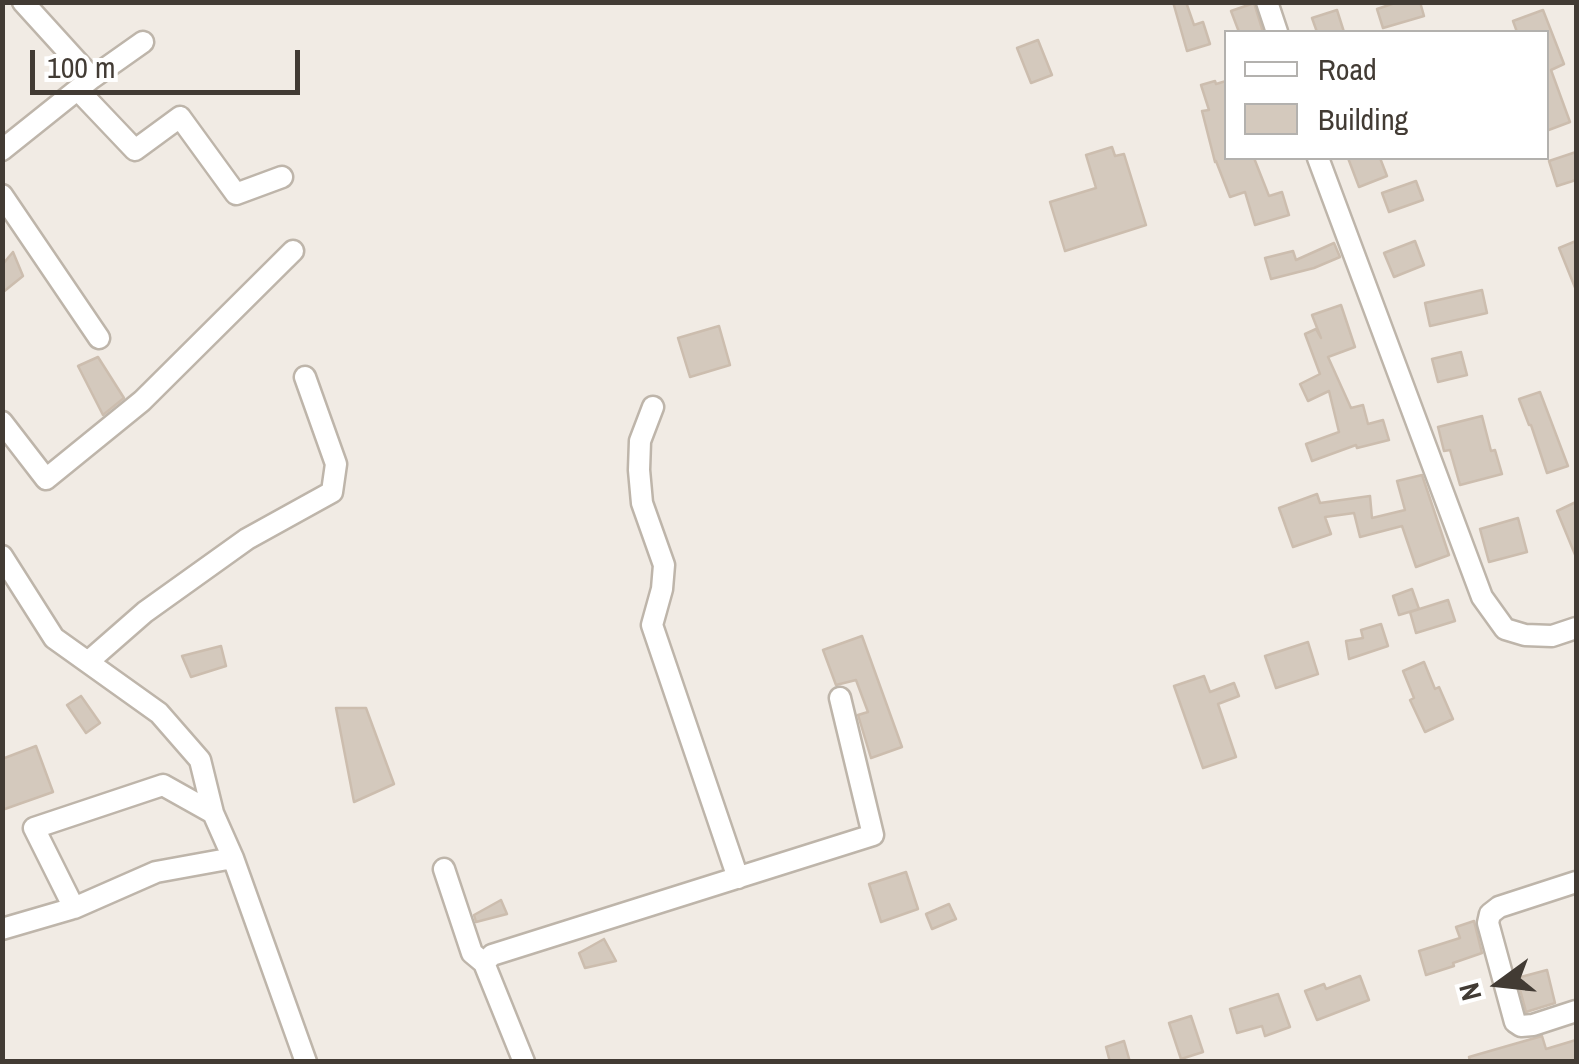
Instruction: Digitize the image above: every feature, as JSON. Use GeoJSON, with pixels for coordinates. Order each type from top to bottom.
{"type":"FeatureCollection","features":[{"type":"Feature","properties":{"kind":"street"},"geometry":{"type":"LineString","coordinates":[[23,2],[135,150],[180,117],[236,194],[282,177]]}},
{"type":"Feature","properties":{"kind":"street"},"geometry":{"type":"LineString","coordinates":[[1267,2],[1276,30]]}},
{"type":"Feature","properties":{"kind":"street"},"geometry":{"type":"LineString","coordinates":[[2,150],[143,42]]}},
{"type":"Feature","properties":{"kind":"street"},"geometry":{"type":"LineString","coordinates":[[1319,160],[1482,597],[1505,629],[1552,636],[1576,628]]}},
{"type":"Feature","properties":{"kind":"street"},"geometry":{"type":"LineString","coordinates":[[2,195],[100,338]]}},
{"type":"Feature","properties":{"kind":"street"},"geometry":{"type":"LineString","coordinates":[[2,422],[46,479],[142,401],[293,251]]}},
{"type":"Feature","properties":{"kind":"street"},"geometry":{"type":"LineString","coordinates":[[88,661],[145,612],[247,538],[332,492],[336,464],[306,377]]}},
{"type":"Feature","properties":{"kind":"street"},"geometry":{"type":"LineString","coordinates":[[653,407],[640,441],[639,470],[642,503],[664,565],[652,625],[738,878]]}},
{"type":"Feature","properties":{"kind":"street"},"geometry":{"type":"LineString","coordinates":[[2,556],[54,638],[159,713],[200,760],[213,813],[306,1062]]}},
{"type":"Feature","properties":{"kind":"street"},"geometry":{"type":"LineString","coordinates":[[484,963],[492,955],[873,834],[840,698]]}},
{"type":"Feature","properties":{"kind":"street"},"geometry":{"type":"LineString","coordinates":[[74,908],[34,828],[163,785],[213,813]]}},
{"type":"Feature","properties":{"kind":"street"},"geometry":{"type":"LineString","coordinates":[[2,929],[74,908],[156,872],[233,858]]}},
{"type":"Feature","properties":{"kind":"street"},"geometry":{"type":"LineString","coordinates":[[444,869],[472,954],[484,963],[524,1062]]}},
{"type":"Feature","properties":{"kind":"street"},"geometry":{"type":"LineString","coordinates":[[1576,882],[1499,907],[1490,914],[1488,923],[1515,1022],[1533,1025],[1576,1011]]}},
{"type":"Feature","properties":{"kind":"building"},"geometry":{"type":"Polygon","coordinates":[[[1173,2],[1186,2],[1194,25],[1203,22],[1210,44],[1187,51],[1173,2]]]}},
{"type":"Feature","properties":{"kind":"building"},"geometry":{"type":"Polygon","coordinates":[[[1398,2],[1420,2],[1424,16],[1383,28],[1377,9],[1398,2]]]}},
{"type":"Feature","properties":{"kind":"building"},"geometry":{"type":"Polygon","coordinates":[[[1254,3],[1262,30],[1238,30],[1231,11],[1254,3]]]}},
{"type":"Feature","properties":{"kind":"building"},"geometry":{"type":"Polygon","coordinates":[[[1337,10],[1343,30],[1316,30],[1312,18],[1337,10]]]}},
{"type":"Feature","properties":{"kind":"building"},"geometry":{"type":"Polygon","coordinates":[[[1543,10],[1564,64],[1551,70],[1570,122],[1549,130],[1549,30],[1516,30],[1513,21],[1543,10]]]}},
{"type":"Feature","properties":{"kind":"building"},"geometry":{"type":"Polygon","coordinates":[[[1038,40],[1052,75],[1031,83],[1017,48],[1038,40]]]}},
{"type":"Feature","properties":{"kind":"building"},"geometry":{"type":"Polygon","coordinates":[[[1224,82],[1224,160],[1255,160],[1269,196],[1282,192],[1289,215],[1255,225],[1245,192],[1230,197],[1215,162],[1202,111],[1209,110],[1201,85],[1224,82]]]}},
{"type":"Feature","properties":{"kind":"building"},"geometry":{"type":"Polygon","coordinates":[[[1112,147],[1115,156],[1124,154],[1146,225],[1065,251],[1050,202],[1096,188],[1086,155],[1112,147]]]}},
{"type":"Feature","properties":{"kind":"building"},"geometry":{"type":"Polygon","coordinates":[[[1576,152],[1576,180],[1557,186],[1549,161],[1576,152]]]}},
{"type":"Feature","properties":{"kind":"building"},"geometry":{"type":"Polygon","coordinates":[[[1349,160],[1381,160],[1387,176],[1359,187],[1349,160]]]}},
{"type":"Feature","properties":{"kind":"building"},"geometry":{"type":"Polygon","coordinates":[[[1416,181],[1423,200],[1389,212],[1382,193],[1416,181]]]}},
{"type":"Feature","properties":{"kind":"building"},"geometry":{"type":"Polygon","coordinates":[[[1415,241],[1424,265],[1394,277],[1384,253],[1415,241]]]}},
{"type":"Feature","properties":{"kind":"building"},"geometry":{"type":"Polygon","coordinates":[[[1576,241],[1576,290],[1559,248],[1576,241]]]}},
{"type":"Feature","properties":{"kind":"building"},"geometry":{"type":"Polygon","coordinates":[[[1334,243],[1340,257],[1271,279],[1265,258],[1293,251],[1296,260],[1334,243]]]}},
{"type":"Feature","properties":{"kind":"building"},"geometry":{"type":"Polygon","coordinates":[[[13,252],[23,276],[2,293],[2,265],[13,252]]]}},
{"type":"Feature","properties":{"kind":"building"},"geometry":{"type":"Polygon","coordinates":[[[1482,290],[1487,313],[1430,326],[1425,303],[1482,290]]]}},
{"type":"Feature","properties":{"kind":"building"},"geometry":{"type":"Polygon","coordinates":[[[1341,305],[1355,347],[1328,357],[1351,408],[1363,405],[1368,424],[1383,420],[1389,440],[1357,448],[1356,445],[1312,461],[1306,444],[1339,432],[1329,391],[1308,401],[1300,384],[1320,374],[1305,334],[1316,329],[1321,338],[1312,315],[1341,305]]]}},
{"type":"Feature","properties":{"kind":"building"},"geometry":{"type":"Polygon","coordinates":[[[719,326],[730,365],[690,377],[678,338],[719,326]]]}},
{"type":"Feature","properties":{"kind":"building"},"geometry":{"type":"Polygon","coordinates":[[[1461,352],[1467,375],[1438,382],[1432,359],[1461,352]]]}},
{"type":"Feature","properties":{"kind":"building"},"geometry":{"type":"Polygon","coordinates":[[[98,357],[124,398],[103,415],[78,366],[98,357]]]}},
{"type":"Feature","properties":{"kind":"building"},"geometry":{"type":"Polygon","coordinates":[[[1540,392],[1568,466],[1547,473],[1519,399],[1540,392]]]}},
{"type":"Feature","properties":{"kind":"building"},"geometry":{"type":"Polygon","coordinates":[[[1482,416],[1502,474],[1460,485],[1450,450],[1444,451],[1438,427],[1482,416]]]}},
{"type":"Feature","properties":{"kind":"building"},"geometry":{"type":"Polygon","coordinates":[[[1422,475],[1449,555],[1416,567],[1402,526],[1360,537],[1354,513],[1325,517],[1331,534],[1293,547],[1279,508],[1317,494],[1320,503],[1370,496],[1372,518],[1405,510],[1397,481],[1422,475]]]}},
{"type":"Feature","properties":{"kind":"building"},"geometry":{"type":"Polygon","coordinates":[[[1576,502],[1576,557],[1557,511],[1576,502]]]}},
{"type":"Feature","properties":{"kind":"building"},"geometry":{"type":"Polygon","coordinates":[[[1518,518],[1527,552],[1489,562],[1480,529],[1518,518]]]}},
{"type":"Feature","properties":{"kind":"building"},"geometry":{"type":"Polygon","coordinates":[[[1412,589],[1419,609],[1399,615],[1393,596],[1412,589]]]}},
{"type":"Feature","properties":{"kind":"building"},"geometry":{"type":"Polygon","coordinates":[[[1448,600],[1455,621],[1416,633],[1410,612],[1448,600]]]}},
{"type":"Feature","properties":{"kind":"building"},"geometry":{"type":"Polygon","coordinates":[[[1381,624],[1388,646],[1349,659],[1346,641],[1363,638],[1361,630],[1381,624]]]}},
{"type":"Feature","properties":{"kind":"building"},"geometry":{"type":"Polygon","coordinates":[[[862,636],[902,747],[871,758],[858,715],[868,712],[856,680],[836,685],[823,650],[862,636]]]}},
{"type":"Feature","properties":{"kind":"building"},"geometry":{"type":"Polygon","coordinates":[[[1308,642],[1318,674],[1276,688],[1265,656],[1308,642]]]}},
{"type":"Feature","properties":{"kind":"building"},"geometry":{"type":"Polygon","coordinates":[[[221,646],[226,666],[191,677],[182,656],[221,646]]]}},
{"type":"Feature","properties":{"kind":"building"},"geometry":{"type":"Polygon","coordinates":[[[1424,662],[1453,719],[1425,732],[1410,700],[1414,698],[1403,671],[1424,662]]]}},
{"type":"Feature","properties":{"kind":"building"},"geometry":{"type":"Polygon","coordinates":[[[1204,676],[1210,692],[1234,683],[1239,696],[1218,704],[1236,757],[1203,768],[1174,686],[1204,676]]]}},
{"type":"Feature","properties":{"kind":"building"},"geometry":{"type":"Polygon","coordinates":[[[81,696],[100,723],[86,733],[67,705],[81,696]]]}},
{"type":"Feature","properties":{"kind":"building"},"geometry":{"type":"Polygon","coordinates":[[[336,708],[366,708],[394,784],[354,802],[336,708]]]}},
{"type":"Feature","properties":{"kind":"building"},"geometry":{"type":"Polygon","coordinates":[[[36,746],[53,792],[2,810],[2,759],[36,746]]]}},
{"type":"Feature","properties":{"kind":"building"},"geometry":{"type":"Polygon","coordinates":[[[906,872],[918,909],[881,922],[869,884],[906,872]]]}},
{"type":"Feature","properties":{"kind":"building"},"geometry":{"type":"Polygon","coordinates":[[[501,900],[507,914],[476,922],[474,915],[501,900]]]}},
{"type":"Feature","properties":{"kind":"building"},"geometry":{"type":"Polygon","coordinates":[[[949,904],[956,919],[932,929],[926,914],[949,904]]]}},
{"type":"Feature","properties":{"kind":"building"},"geometry":{"type":"Polygon","coordinates":[[[1474,921],[1482,953],[1426,975],[1419,951],[1460,938],[1456,927],[1474,921]]]}},
{"type":"Feature","properties":{"kind":"building"},"geometry":{"type":"Polygon","coordinates":[[[604,939],[616,961],[585,968],[579,953],[604,939]]]}},
{"type":"Feature","properties":{"kind":"building"},"geometry":{"type":"Polygon","coordinates":[[[1547,970],[1555,1003],[1526,1012],[1517,978],[1547,970]]]}},
{"type":"Feature","properties":{"kind":"building"},"geometry":{"type":"Polygon","coordinates":[[[1360,976],[1369,1000],[1317,1020],[1305,991],[1324,984],[1326,989],[1360,976]]]}},
{"type":"Feature","properties":{"kind":"building"},"geometry":{"type":"Polygon","coordinates":[[[1278,994],[1290,1027],[1265,1036],[1262,1026],[1237,1033],[1230,1009],[1278,994]]]}},
{"type":"Feature","properties":{"kind":"building"},"geometry":{"type":"Polygon","coordinates":[[[1191,1016],[1203,1052],[1181,1059],[1169,1023],[1191,1016]]]}},
{"type":"Feature","properties":{"kind":"building"},"geometry":{"type":"Polygon","coordinates":[[[1542,1036],[1546,1049],[1576,1040],[1576,1062],[1470,1062],[1469,1057],[1542,1036]]]}},
{"type":"Feature","properties":{"kind":"building"},"geometry":{"type":"Polygon","coordinates":[[[1124,1041],[1130,1062],[1110,1062],[1106,1047],[1124,1041]]]}}]}
